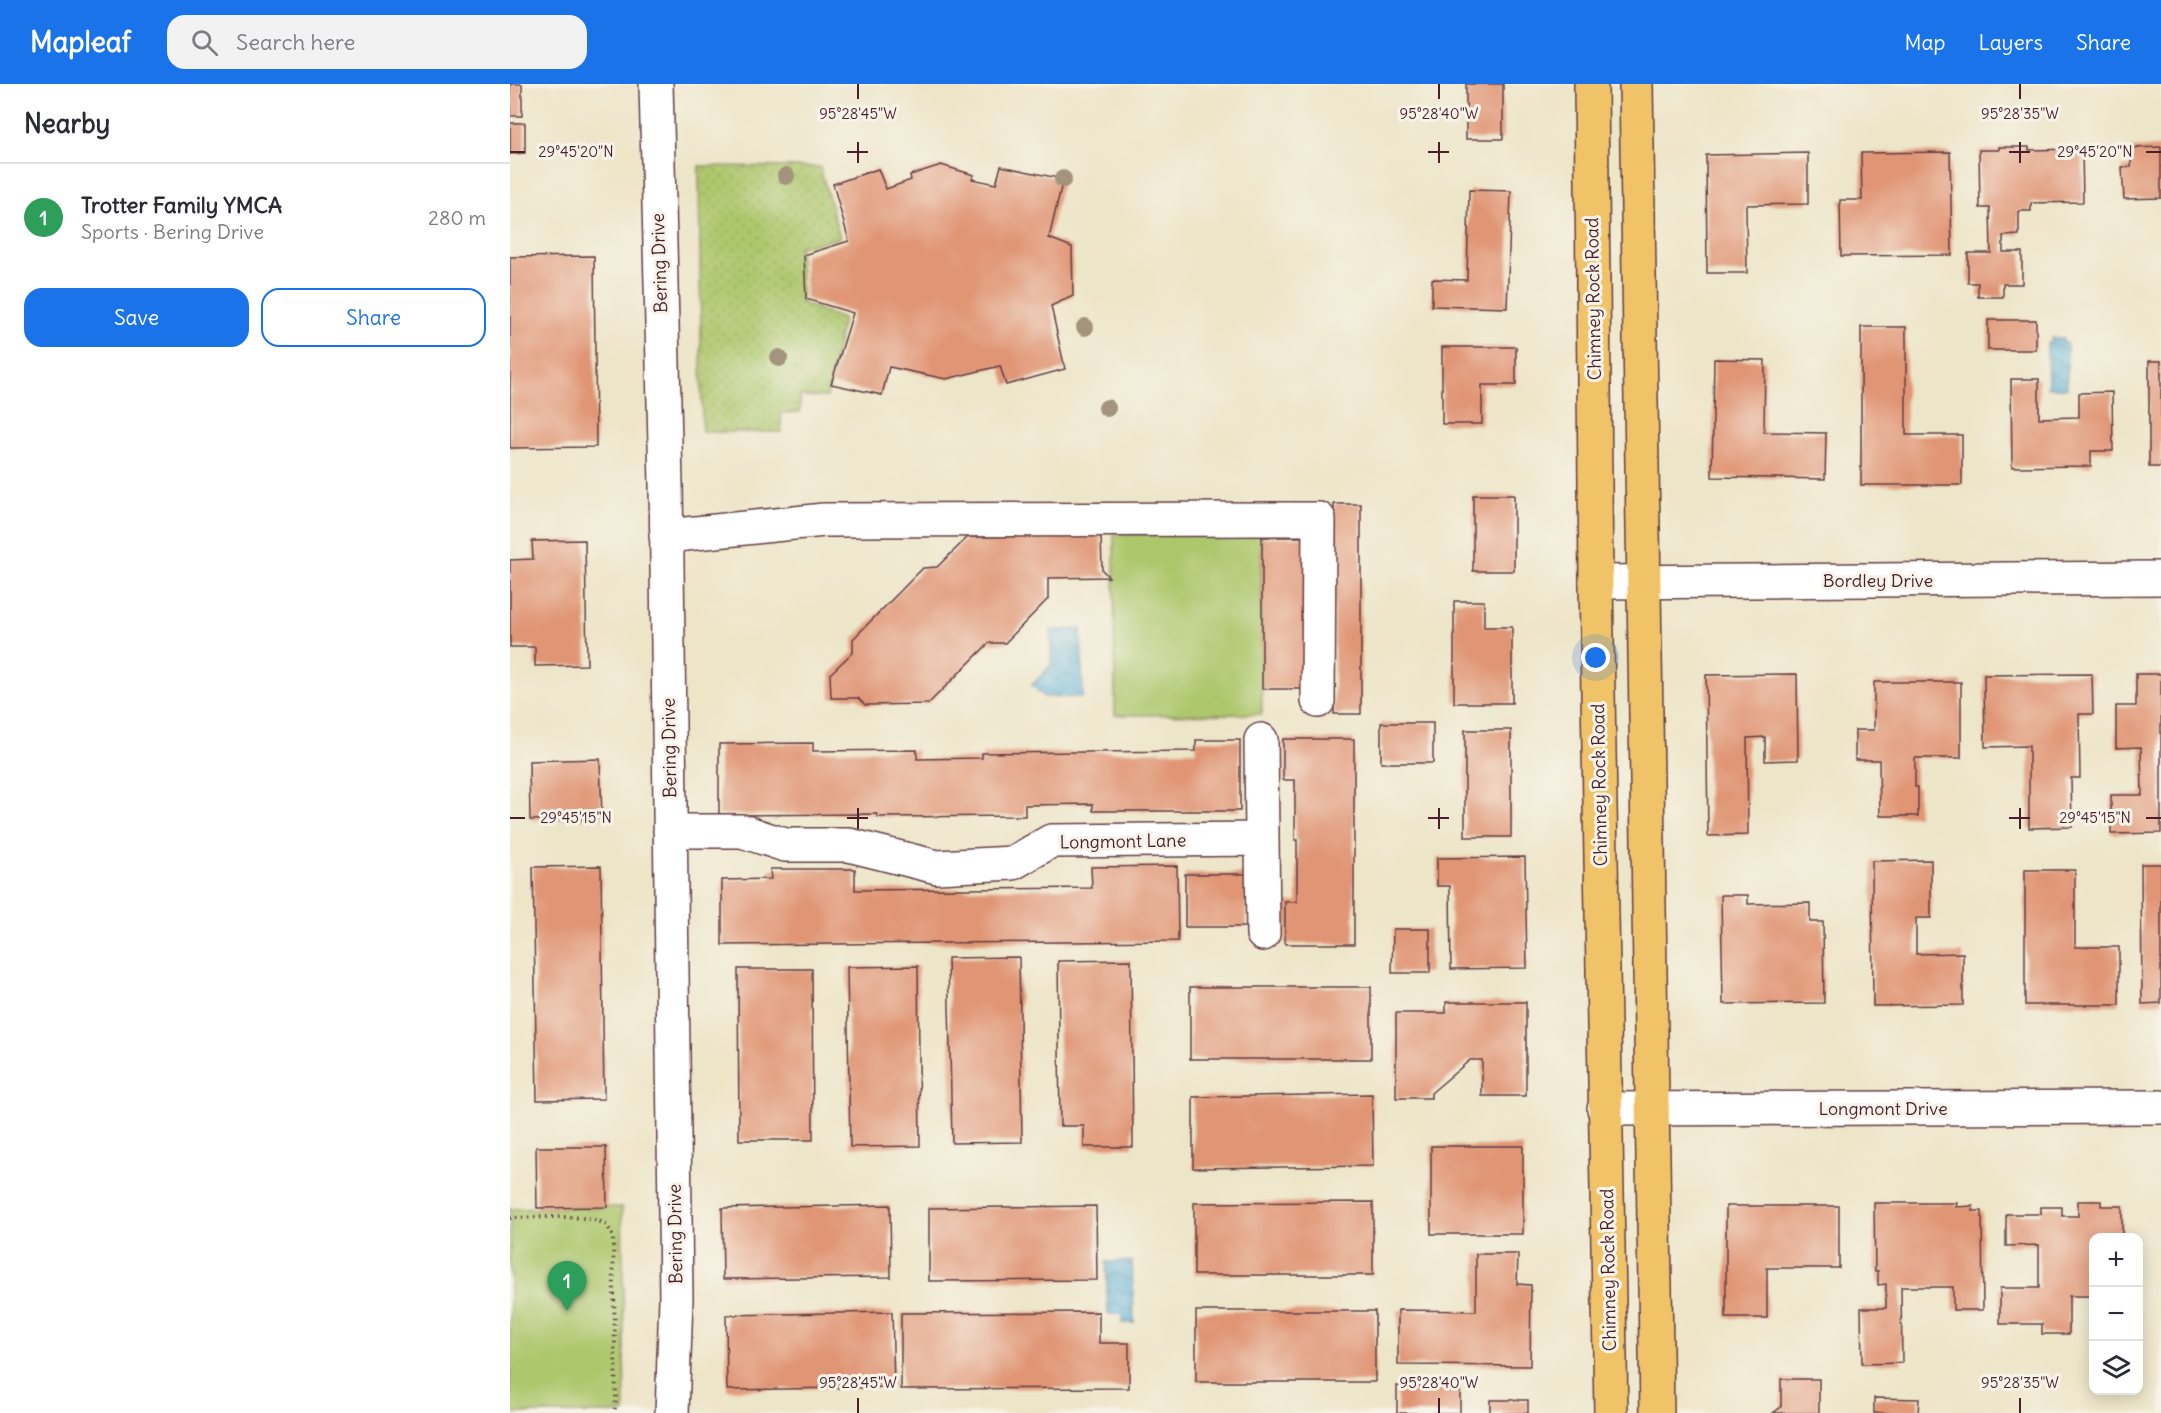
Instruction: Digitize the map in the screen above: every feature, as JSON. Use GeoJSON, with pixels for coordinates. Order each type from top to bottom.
{"type":"FeatureCollection","features":[{"type":"Feature","properties":{"kind":"main road","name":"Chimney Rock Road"},"geometry":{"type":"LineString","coordinates":[[1591,84],[1596,582],[1611,1413]]}},
{"type":"Feature","properties":{"kind":"main road"},"geometry":{"type":"LineString","coordinates":[[1636,84],[1657,1413]]}},
{"type":"Feature","properties":{"kind":"street","name":"Bering Drive"},"geometry":{"type":"LineString","coordinates":[[656,84],[666,536],[676,1299],[672,1413]]}},
{"type":"Feature","properties":{"kind":"street"},"geometry":{"type":"LineString","coordinates":[[666,536],[824,520],[1319,519],[1318,701]]}},
{"type":"Feature","properties":{"kind":"street","name":"Bordley Drive"},"geometry":{"type":"LineString","coordinates":[[1596,582],[2161,578]]}},
{"type":"Feature","properties":{"kind":"street"},"geometry":{"type":"LineString","coordinates":[[1261,740],[1263,934]]}},
{"type":"Feature","properties":{"kind":"street","name":"Longmont Lane"},"geometry":{"type":"LineString","coordinates":[[670,831],[742,831],[785,845],[849,845],[937,867],[1013,862],[1051,842],[1262,839]]}},
{"type":"Feature","properties":{"kind":"street","name":"Longmont Drive"},"geometry":{"type":"LineString","coordinates":[[1604,1109],[2161,1107]]}},
{"type":"Feature","properties":{"kind":"path"},"geometry":{"type":"LineString","coordinates":[[510,1218],[575,1217],[598,1220],[608,1226],[613,1237],[616,1400],[614,1413]]}},
{"type":"Feature","properties":{"kind":"green space"},"geometry":{"type":"Polygon","coordinates":[[[699,166],[820,167],[840,238],[799,247],[802,303],[843,319],[827,397],[800,396],[800,412],[781,413],[781,432],[702,432],[699,166]]]}},
{"type":"Feature","properties":{"kind":"green space"},"geometry":{"type":"Polygon","coordinates":[[[1114,534],[1261,534],[1262,714],[1115,715],[1114,534]]]}},
{"type":"Feature","properties":{"kind":"green space"},"geometry":{"type":"Polygon","coordinates":[[[622,1207],[625,1413],[510,1413],[510,1209],[622,1207]]]}},
{"type":"Feature","properties":{"kind":"water"},"geometry":{"type":"Polygon","coordinates":[[[2051,338],[2063,338],[2063,343],[2067,343],[2067,388],[2048,388],[2047,343],[2051,343],[2051,338]]]}},
{"type":"Feature","properties":{"kind":"water"},"geometry":{"type":"Polygon","coordinates":[[[1081,629],[1083,697],[1044,697],[1032,685],[1051,665],[1051,630],[1081,629]]]}},
{"type":"Feature","properties":{"kind":"water"},"geometry":{"type":"Polygon","coordinates":[[[1132,1261],[1134,1323],[1122,1323],[1122,1314],[1108,1314],[1106,1262],[1132,1261]]]}},
{"type":"Feature","properties":{"kind":"building"},"geometry":{"type":"Polygon","coordinates":[[[510,84],[522,84],[522,116],[510,116],[510,84]]]}},
{"type":"Feature","properties":{"kind":"building"},"geometry":{"type":"Polygon","coordinates":[[[1466,84],[1503,84],[1503,139],[1466,139],[1466,84]]]}},
{"type":"Feature","properties":{"kind":"building"},"geometry":{"type":"Polygon","coordinates":[[[510,123],[525,123],[525,153],[510,154],[510,123]]]}},
{"type":"Feature","properties":{"kind":"building"},"geometry":{"type":"Polygon","coordinates":[[[1999,147],[2029,147],[2029,150],[2082,149],[2083,202],[2031,203],[2031,211],[2019,211],[2019,235],[2003,236],[2003,252],[2022,252],[2022,284],[2003,284],[2003,297],[1978,297],[1978,283],[1968,283],[1968,253],[1991,253],[1990,208],[1980,208],[1979,150],[1999,150],[1999,147]]]}},
{"type":"Feature","properties":{"kind":"building"},"geometry":{"type":"Polygon","coordinates":[[[2161,147],[2161,198],[2124,199],[2122,167],[2131,167],[2131,148],[2161,147]]]}},
{"type":"Feature","properties":{"kind":"building"},"geometry":{"type":"Polygon","coordinates":[[[1950,152],[1952,255],[1841,256],[1840,200],[1862,200],[1861,153],[1950,152]]]}},
{"type":"Feature","properties":{"kind":"building"},"geometry":{"type":"Polygon","coordinates":[[[1808,153],[1808,204],[1746,205],[1747,273],[1707,273],[1706,155],[1808,153]]]}},
{"type":"Feature","properties":{"kind":"building"},"geometry":{"type":"Polygon","coordinates":[[[941,165],[974,175],[972,179],[996,184],[1001,166],[1063,179],[1049,238],[1072,247],[1073,296],[1051,306],[1065,369],[1006,385],[1000,366],[946,379],[889,367],[882,395],[831,384],[853,313],[806,299],[804,255],[849,241],[833,184],[878,169],[886,189],[911,180],[910,175],[941,165]]]}},
{"type":"Feature","properties":{"kind":"building"},"geometry":{"type":"Polygon","coordinates":[[[1469,190],[1511,191],[1507,308],[1432,306],[1432,279],[1467,280],[1469,190]]]}},
{"type":"Feature","properties":{"kind":"building"},"geometry":{"type":"Polygon","coordinates":[[[594,256],[596,447],[510,448],[510,257],[594,256]]]}},
{"type":"Feature","properties":{"kind":"building"},"geometry":{"type":"Polygon","coordinates":[[[1988,320],[2036,320],[2036,350],[1988,350],[1988,320]]]}},
{"type":"Feature","properties":{"kind":"building"},"geometry":{"type":"Polygon","coordinates":[[[1861,327],[1906,327],[1906,435],[1962,435],[1962,485],[1861,485],[1861,327]]]}},
{"type":"Feature","properties":{"kind":"building"},"geometry":{"type":"Polygon","coordinates":[[[1442,347],[1516,347],[1516,385],[1482,385],[1482,424],[1442,424],[1442,347]]]}},
{"type":"Feature","properties":{"kind":"building"},"geometry":{"type":"Polygon","coordinates":[[[1714,359],[1765,360],[1764,432],[1826,433],[1825,479],[1712,477],[1714,359]]]}},
{"type":"Feature","properties":{"kind":"building"},"geometry":{"type":"Polygon","coordinates":[[[2149,361],[2161,361],[2161,467],[2149,467],[2149,361]]]}},
{"type":"Feature","properties":{"kind":"building"},"geometry":{"type":"Polygon","coordinates":[[[2011,379],[2039,379],[2039,418],[2079,417],[2079,393],[2112,392],[2113,451],[2091,451],[2091,466],[2012,467],[2011,379]]]}},
{"type":"Feature","properties":{"kind":"building"},"geometry":{"type":"Polygon","coordinates":[[[1473,495],[1514,495],[1514,571],[1473,571],[1473,495]]]}},
{"type":"Feature","properties":{"kind":"building"},"geometry":{"type":"Polygon","coordinates":[[[1334,504],[1361,504],[1361,714],[1334,714],[1334,504]]]}},
{"type":"Feature","properties":{"kind":"building"},"geometry":{"type":"Polygon","coordinates":[[[1101,535],[1102,570],[1109,577],[1048,578],[1048,599],[1005,643],[989,643],[928,704],[865,705],[858,698],[831,698],[830,674],[853,652],[853,639],[923,568],[937,567],[968,537],[1101,535]]]}},
{"type":"Feature","properties":{"kind":"building"},"geometry":{"type":"Polygon","coordinates":[[[1262,537],[1308,537],[1308,689],[1262,689],[1262,537]]]}},
{"type":"Feature","properties":{"kind":"building"},"geometry":{"type":"Polygon","coordinates":[[[585,540],[587,665],[535,666],[535,647],[510,647],[510,560],[533,559],[532,541],[585,540]]]}},
{"type":"Feature","properties":{"kind":"building"},"geometry":{"type":"Polygon","coordinates":[[[1454,601],[1484,601],[1484,627],[1512,627],[1512,703],[1454,703],[1454,601]]]}},
{"type":"Feature","properties":{"kind":"building"},"geometry":{"type":"Polygon","coordinates":[[[1797,674],[1798,760],[1765,761],[1765,737],[1747,738],[1748,835],[1708,836],[1706,675],[1797,674]]]}},
{"type":"Feature","properties":{"kind":"building"},"geometry":{"type":"Polygon","coordinates":[[[2092,674],[2093,714],[2079,714],[2080,778],[2071,778],[2072,827],[2029,828],[2029,746],[1985,747],[1984,675],[2092,674]]]}},
{"type":"Feature","properties":{"kind":"building"},"geometry":{"type":"Polygon","coordinates":[[[2136,674],[2161,674],[2161,833],[2111,834],[2111,795],[2142,795],[2141,747],[2116,748],[2116,706],[2136,706],[2136,674]]]}},
{"type":"Feature","properties":{"kind":"building"},"geometry":{"type":"Polygon","coordinates":[[[1874,682],[1961,682],[1961,758],[1915,758],[1918,816],[1880,816],[1879,760],[1855,760],[1855,730],[1874,730],[1874,682]]]}},
{"type":"Feature","properties":{"kind":"building"},"geometry":{"type":"Polygon","coordinates":[[[1381,723],[1433,723],[1433,763],[1381,763],[1381,723]]]}},
{"type":"Feature","properties":{"kind":"building"},"geometry":{"type":"Polygon","coordinates":[[[1465,730],[1511,730],[1511,837],[1465,837],[1465,730]]]}},
{"type":"Feature","properties":{"kind":"building"},"geometry":{"type":"Polygon","coordinates":[[[1283,739],[1354,739],[1354,944],[1285,944],[1285,902],[1297,902],[1297,840],[1295,840],[1295,780],[1283,780],[1283,739]]]}},
{"type":"Feature","properties":{"kind":"building"},"geometry":{"type":"Polygon","coordinates":[[[1196,740],[1240,740],[1240,811],[1093,811],[1093,804],[1025,805],[1025,816],[719,815],[719,744],[813,743],[813,751],[917,750],[917,759],[982,758],[982,753],[1196,751],[1196,740]]]}},
{"type":"Feature","properties":{"kind":"building"},"geometry":{"type":"Polygon","coordinates":[[[600,759],[602,818],[530,820],[529,761],[600,759]]]}},
{"type":"Feature","properties":{"kind":"building"},"geometry":{"type":"Polygon","coordinates":[[[1525,857],[1527,968],[1451,969],[1450,886],[1437,886],[1437,858],[1525,857]]]}},
{"type":"Feature","properties":{"kind":"building"},"geometry":{"type":"Polygon","coordinates":[[[1931,860],[1931,918],[1916,918],[1916,954],[1963,953],[1963,1005],[1873,1006],[1872,861],[1931,860]]]}},
{"type":"Feature","properties":{"kind":"building"},"geometry":{"type":"Polygon","coordinates":[[[2141,864],[2161,864],[2161,1003],[2142,1004],[2141,864]]]}},
{"type":"Feature","properties":{"kind":"building"},"geometry":{"type":"Polygon","coordinates":[[[601,866],[604,1099],[537,1100],[533,867],[601,866]]]}},
{"type":"Feature","properties":{"kind":"building"},"geometry":{"type":"Polygon","coordinates":[[[1177,866],[1178,941],[722,945],[722,880],[771,879],[770,869],[855,869],[855,890],[1092,888],[1091,867],[1177,866]]]}},
{"type":"Feature","properties":{"kind":"building"},"geometry":{"type":"Polygon","coordinates":[[[2025,870],[2075,870],[2075,947],[2119,947],[2119,1005],[2025,1005],[2025,870]]]}},
{"type":"Feature","properties":{"kind":"building"},"geometry":{"type":"Polygon","coordinates":[[[1185,874],[1246,874],[1246,927],[1185,927],[1185,874]]]}},
{"type":"Feature","properties":{"kind":"building"},"geometry":{"type":"Polygon","coordinates":[[[1721,895],[1748,895],[1748,904],[1810,903],[1810,922],[1823,922],[1824,1003],[1723,1004],[1721,895]]]}},
{"type":"Feature","properties":{"kind":"building"},"geometry":{"type":"Polygon","coordinates":[[[1393,929],[1430,929],[1430,973],[1392,973],[1393,929]]]}},
{"type":"Feature","properties":{"kind":"building"},"geometry":{"type":"Polygon","coordinates":[[[1019,957],[1022,1142],[952,1143],[948,958],[1019,957]]]}},
{"type":"Feature","properties":{"kind":"building"},"geometry":{"type":"Polygon","coordinates":[[[1131,960],[1133,1147],[1084,1147],[1084,1126],[1060,1126],[1058,961],[1131,960]]]}},
{"type":"Feature","properties":{"kind":"building"},"geometry":{"type":"Polygon","coordinates":[[[918,966],[920,1146],[850,1147],[847,967],[918,966]]]}},
{"type":"Feature","properties":{"kind":"building"},"geometry":{"type":"Polygon","coordinates":[[[738,969],[812,969],[813,1140],[739,1140],[738,969]]]}},
{"type":"Feature","properties":{"kind":"building"},"geometry":{"type":"Polygon","coordinates":[[[1190,987],[1371,987],[1371,1059],[1190,1059],[1190,987]]]}},
{"type":"Feature","properties":{"kind":"building"},"geometry":{"type":"Polygon","coordinates":[[[1446,1002],[1526,1002],[1526,1096],[1482,1096],[1482,1060],[1470,1060],[1431,1093],[1431,1098],[1396,1098],[1396,1013],[1446,1013],[1446,1002]]]}},
{"type":"Feature","properties":{"kind":"building"},"geometry":{"type":"Polygon","coordinates":[[[1372,1094],[1373,1166],[1193,1168],[1193,1097],[1372,1094]]]}},
{"type":"Feature","properties":{"kind":"building"},"geometry":{"type":"Polygon","coordinates":[[[1431,1146],[1523,1146],[1523,1234],[1431,1234],[1431,1146]]]}},
{"type":"Feature","properties":{"kind":"building"},"geometry":{"type":"Polygon","coordinates":[[[536,1147],[606,1147],[607,1207],[537,1208],[536,1147]]]}},
{"type":"Feature","properties":{"kind":"building"},"geometry":{"type":"Polygon","coordinates":[[[2078,1201],[2101,1201],[2101,1206],[2122,1206],[2122,1233],[2089,1233],[2089,1296],[2069,1296],[2069,1334],[2042,1334],[2042,1324],[2000,1324],[2000,1288],[2039,1288],[2039,1245],[2006,1246],[2006,1214],[2041,1214],[2041,1207],[2062,1207],[2062,1216],[2078,1216],[2078,1201]]]}},
{"type":"Feature","properties":{"kind":"building"},"geometry":{"type":"Polygon","coordinates":[[[1373,1202],[1373,1275],[1194,1275],[1194,1203],[1373,1202]]]}},
{"type":"Feature","properties":{"kind":"building"},"geometry":{"type":"Polygon","coordinates":[[[1874,1203],[1957,1203],[1956,1207],[1973,1206],[1973,1211],[1982,1211],[1983,1310],[1953,1310],[1953,1287],[1901,1287],[1902,1363],[1862,1364],[1861,1308],[1886,1308],[1886,1284],[1878,1285],[1878,1271],[1875,1271],[1874,1203]]]}},
{"type":"Feature","properties":{"kind":"building"},"geometry":{"type":"Polygon","coordinates":[[[890,1205],[891,1277],[723,1279],[722,1208],[890,1205]]]}},
{"type":"Feature","properties":{"kind":"building"},"geometry":{"type":"Polygon","coordinates":[[[1096,1206],[1097,1280],[929,1281],[929,1208],[1096,1206]]]}},
{"type":"Feature","properties":{"kind":"building"},"geometry":{"type":"Polygon","coordinates":[[[1726,1206],[1839,1206],[1839,1268],[1767,1268],[1767,1318],[1726,1318],[1726,1206]]]}},
{"type":"Feature","properties":{"kind":"building"},"geometry":{"type":"Polygon","coordinates":[[[1476,1254],[1518,1254],[1517,1284],[1531,1285],[1530,1366],[1398,1365],[1398,1310],[1476,1311],[1476,1254]]]}},
{"type":"Feature","properties":{"kind":"building"},"geometry":{"type":"Polygon","coordinates":[[[1196,1311],[1375,1311],[1375,1382],[1196,1382],[1196,1311]]]}},
{"type":"Feature","properties":{"kind":"building"},"geometry":{"type":"Polygon","coordinates":[[[892,1312],[894,1387],[727,1390],[726,1315],[892,1312]]]}},
{"type":"Feature","properties":{"kind":"building"},"geometry":{"type":"Polygon","coordinates":[[[1099,1312],[1099,1343],[1129,1343],[1129,1388],[901,1389],[901,1313],[1099,1312]]]}},
{"type":"Feature","properties":{"kind":"building"},"geometry":{"type":"Polygon","coordinates":[[[1781,1379],[1819,1379],[1819,1413],[1773,1413],[1781,1407],[1781,1379]]]}},
{"type":"Feature","properties":{"kind":"building"},"geometry":{"type":"Polygon","coordinates":[[[1397,1386],[1460,1386],[1460,1413],[1397,1413],[1397,1386]]]}},
{"type":"Feature","properties":{"kind":"building"},"geometry":{"type":"Polygon","coordinates":[[[1874,1398],[1919,1399],[1918,1413],[1874,1413],[1874,1398]]]}},
{"type":"Feature","properties":{"kind":"building"},"geometry":{"type":"Polygon","coordinates":[[[1490,1400],[1528,1400],[1528,1413],[1490,1413],[1490,1400]]]}},
{"type":"Feature","properties":{"kind":"place","name":"Trotter Family YMCA"},"geometry":{"type":"Point","coordinates":[567,1311]}}]}
